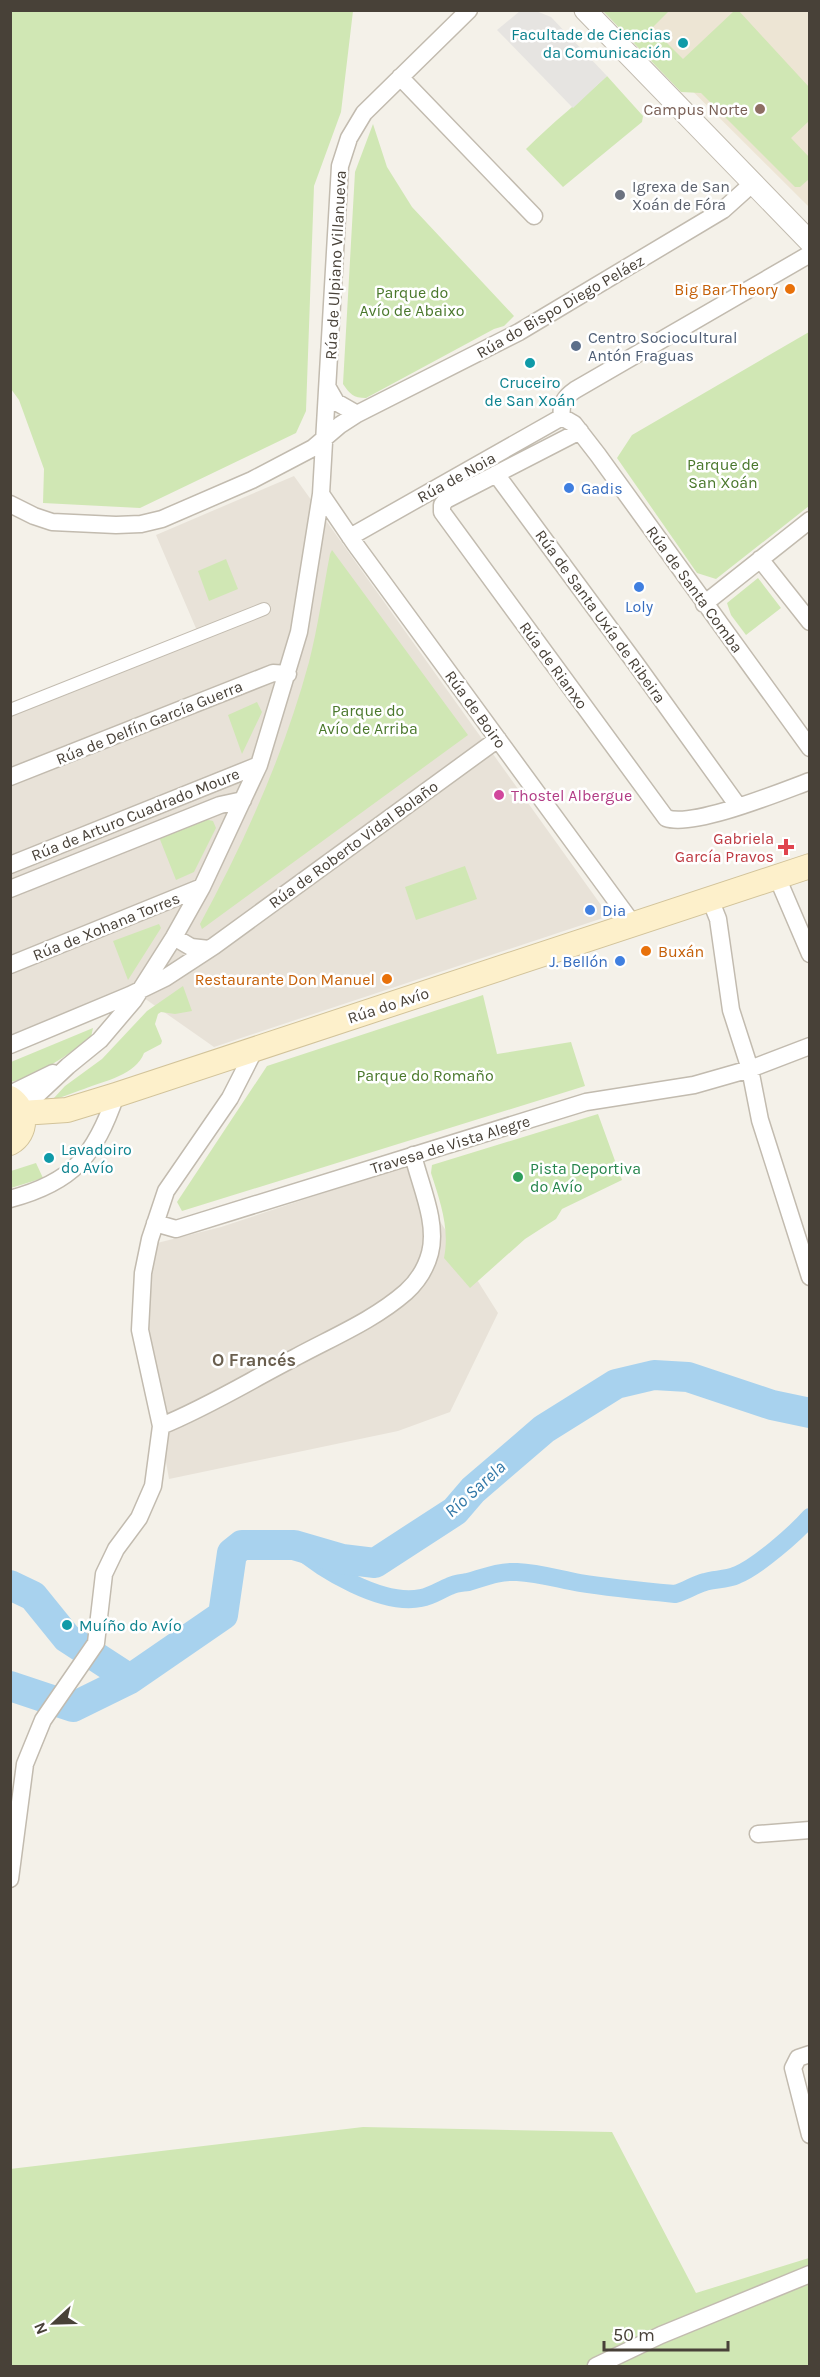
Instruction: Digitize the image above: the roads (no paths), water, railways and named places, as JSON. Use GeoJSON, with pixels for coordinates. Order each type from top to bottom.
{"type":"FeatureCollection","features":[{"type":"Feature","properties":{"kind":"main road","name":"Rúa do Avío"},"geometry":{"type":"LineString","coordinates":[[16,1115],[67,1110],[116,1095],[810,866]]}},
{"type":"Feature","properties":{"kind":"street","name":"Rúa de Ulpiano Villanueva"},"geometry":{"type":"LineString","coordinates":[[16,1115],[68,1066],[100,1040],[140,990],[174,938],[202,887],[260,765],[288,674],[307,592],[321,494],[340,166],[356,124],[375,101],[470,10]]}},
{"type":"Feature","properties":{"kind":"street"},"geometry":{"type":"LineString","coordinates":[[585,10],[810,242]]}},
{"type":"Feature","properties":{"kind":"street"},"geometry":{"type":"LineString","coordinates":[[400,77],[534,216]]}},
{"type":"Feature","properties":{"kind":"street","name":"Rúa do Bispo Diego Peláez"},"geometry":{"type":"LineString","coordinates":[[10,504],[52,522],[141,524],[162,519],[252,480],[313,448],[357,414],[519,332],[723,210],[753,183]]}},
{"type":"Feature","properties":{"kind":"street"},"geometry":{"type":"LineString","coordinates":[[580,431],[562,417],[562,404],[567,396],[810,254]]}},
{"type":"Feature","properties":{"kind":"street"},"geometry":{"type":"LineString","coordinates":[[328,388],[336,402],[357,414]]}},
{"type":"Feature","properties":{"kind":"street","name":"Rúa de Noia"},"geometry":{"type":"LineString","coordinates":[[350,537],[562,417]]}},
{"type":"Feature","properties":{"kind":"street","name":"Rúa de Noia"},"geometry":{"type":"LineString","coordinates":[[457,532],[442,512],[444,502],[580,431]]}},
{"type":"Feature","properties":{"kind":"street","name":"Rúa de Santa Comba"},"geometry":{"type":"LineString","coordinates":[[580,431],[810,748]]}},
{"type":"Feature","properties":{"kind":"street","name":"Rúa de Santa Uxía de Ribeira"},"geometry":{"type":"LineString","coordinates":[[496,474],[738,806]]}},
{"type":"Feature","properties":{"kind":"street","name":"Rúa de Boiro"},"geometry":{"type":"LineString","coordinates":[[321,494],[633,924]]}},
{"type":"Feature","properties":{"kind":"street"},"geometry":{"type":"LineString","coordinates":[[704,604],[810,520]]}},
{"type":"Feature","properties":{"kind":"street","name":"Rúa de Rianxo"},"geometry":{"type":"LineString","coordinates":[[457,532],[666,818],[674,821],[738,806]]}},
{"type":"Feature","properties":{"kind":"street"},"geometry":{"type":"LineString","coordinates":[[760,559],[810,622]]}},
{"type":"Feature","properties":{"kind":"street"},"geometry":{"type":"LineString","coordinates":[[10,710],[264,609]]}},
{"type":"Feature","properties":{"kind":"street","name":"Rúa de Delfín García Guerra"},"geometry":{"type":"LineString","coordinates":[[10,777],[273,673],[288,674]]}},
{"type":"Feature","properties":{"kind":"street","name":"Rúa de Roberto Vidal Bolaño"},"geometry":{"type":"LineString","coordinates":[[10,1045],[165,978],[209,949],[498,739]]}},
{"type":"Feature","properties":{"kind":"street","name":"Rúa de Arturo Cuadrado Moure"},"geometry":{"type":"LineString","coordinates":[[10,865],[260,765]]}},
{"type":"Feature","properties":{"kind":"street"},"geometry":{"type":"LineString","coordinates":[[738,806],[810,781]]}},
{"type":"Feature","properties":{"kind":"street","name":"Rúa de Arturo Cuadrado Moure"},"geometry":{"type":"LineString","coordinates":[[10,889],[220,805],[243,800]]}},
{"type":"Feature","properties":{"kind":"street"},"geometry":{"type":"LineString","coordinates":[[777,877],[810,954]]}},
{"type":"Feature","properties":{"kind":"street","name":"Rúa de Xohana Torres"},"geometry":{"type":"LineString","coordinates":[[10,965],[202,887]]}},
{"type":"Feature","properties":{"kind":"street"},"geometry":{"type":"LineString","coordinates":[[710,899],[718,920],[731,1010],[750,1069],[760,1120],[810,1277]]}},
{"type":"Feature","properties":{"kind":"street"},"geometry":{"type":"LineString","coordinates":[[174,938],[191,947],[209,949]]}},
{"type":"Feature","properties":{"kind":"street","name":"Travesa de Vista Alegre"},"geometry":{"type":"LineString","coordinates":[[155,1223],[176,1229],[586,1102],[694,1085],[750,1069],[810,1046]]}},
{"type":"Feature","properties":{"kind":"street"},"geometry":{"type":"LineString","coordinates":[[10,1879],[25,1764],[43,1720],[93,1648],[104,1574],[116,1549],[138,1518],[153,1486],[161,1426],[140,1330],[143,1273],[155,1223],[166,1191],[230,1098],[255,1049]]}},
{"type":"Feature","properties":{"kind":"street"},"geometry":{"type":"LineString","coordinates":[[10,1199],[27,1194],[56,1180],[80,1165],[106,1122],[116,1095]]}},
{"type":"Feature","properties":{"kind":"street"},"geometry":{"type":"LineString","coordinates":[[161,1426],[373,1315],[406,1291],[419,1278],[430,1251],[431,1231],[429,1214],[413,1155]]}},
{"type":"Feature","properties":{"kind":"street"},"geometry":{"type":"LineString","coordinates":[[758,1834],[810,1830]]}},
{"type":"Feature","properties":{"kind":"street"},"geometry":{"type":"LineString","coordinates":[[810,2054],[798,2058],[793,2068],[810,2135]]}},
{"type":"Feature","properties":{"kind":"street"},"geometry":{"type":"LineString","coordinates":[[596,2367],[661,2335],[810,2274]]}},
{"type":"Feature","properties":{"kind":"waterway","name":"Río Sarela"},"geometry":{"type":"LineString","coordinates":[[10,1585],[33,1596],[67,1638],[130,1679],[223,1615],[232,1553],[242,1545],[294,1545],[342,1559],[375,1563],[455,1511],[473,1490],[544,1429],[616,1384],[654,1375],[688,1377],[772,1405],[810,1413]]}},
{"type":"Feature","properties":{"kind":"waterway"},"geometry":{"type":"LineString","coordinates":[[294,1545],[336,1575],[389,1597],[421,1598],[454,1584],[510,1572],[675,1594],[701,1583],[729,1578],[745,1571],[775,1549],[810,1517]]}},
{"type":"Feature","properties":{"kind":"waterway","name":"Río Sarela"},"geometry":{"type":"LineString","coordinates":[[10,1686],[73,1707],[130,1679]]}},
{"type":"Feature","properties":{"kind":"place","name":"Facultade de Ciencias da Comunicación"},"geometry":{"type":"Point","coordinates":[683,43]}},
{"type":"Feature","properties":{"kind":"place","name":"Campus Norte"},"geometry":{"type":"Point","coordinates":[760,109]}},
{"type":"Feature","properties":{"kind":"place","name":"Igrexa de San Xoán de Fóra"},"geometry":{"type":"Point","coordinates":[620,195]}},
{"type":"Feature","properties":{"kind":"place","name":"Big Bar Theory"},"geometry":{"type":"Point","coordinates":[790,289]}},
{"type":"Feature","properties":{"kind":"place","name":"Centro Sociocultural Antón Fraguas"},"geometry":{"type":"Point","coordinates":[576,346]}},
{"type":"Feature","properties":{"kind":"place","name":"Cruceiro de San Xoán"},"geometry":{"type":"Point","coordinates":[530,363]}},
{"type":"Feature","properties":{"kind":"place","name":"Gadis"},"geometry":{"type":"Point","coordinates":[569,488]}},
{"type":"Feature","properties":{"kind":"place","name":"Loly"},"geometry":{"type":"Point","coordinates":[639,587]}},
{"type":"Feature","properties":{"kind":"place","name":"Thostel Albergue"},"geometry":{"type":"Point","coordinates":[499,795]}},
{"type":"Feature","properties":{"kind":"place","name":"Gabriela García Pravos"},"geometry":{"type":"Point","coordinates":[786,847]}},
{"type":"Feature","properties":{"kind":"place","name":"Dia"},"geometry":{"type":"Point","coordinates":[590,910]}},
{"type":"Feature","properties":{"kind":"place","name":"Buxán"},"geometry":{"type":"Point","coordinates":[646,951]}},
{"type":"Feature","properties":{"kind":"place","name":"J. Bellón"},"geometry":{"type":"Point","coordinates":[620,961]}},
{"type":"Feature","properties":{"kind":"place","name":"Restaurante Don Manuel"},"geometry":{"type":"Point","coordinates":[387,979]}},
{"type":"Feature","properties":{"kind":"place","name":"Lavadoiro do Avío"},"geometry":{"type":"Point","coordinates":[49,1158]}},
{"type":"Feature","properties":{"kind":"place","name":"Pista Deportiva do Avío"},"geometry":{"type":"Point","coordinates":[518,1177]}},
{"type":"Feature","properties":{"kind":"place","name":"Muíño do Avío"},"geometry":{"type":"Point","coordinates":[67,1625]}},
{"type":"Feature","properties":{"kind":"district","name":"O Francés"},"geometry":{"type":"Point","coordinates":[254,1360]}},
{"type":"Feature","properties":{"kind":"park label","name":"Parque do Avío de Abaixo"},"geometry":{"type":"Point","coordinates":[412,301]}},
{"type":"Feature","properties":{"kind":"park label","name":"Parque de San Xoán"},"geometry":{"type":"Point","coordinates":[723,473]}},
{"type":"Feature","properties":{"kind":"park label","name":"Parque do Avío de Arriba"},"geometry":{"type":"Point","coordinates":[368,719]}},
{"type":"Feature","properties":{"kind":"park label","name":"Parque do Romaño"},"geometry":{"type":"Point","coordinates":[425,1075]}}]}
